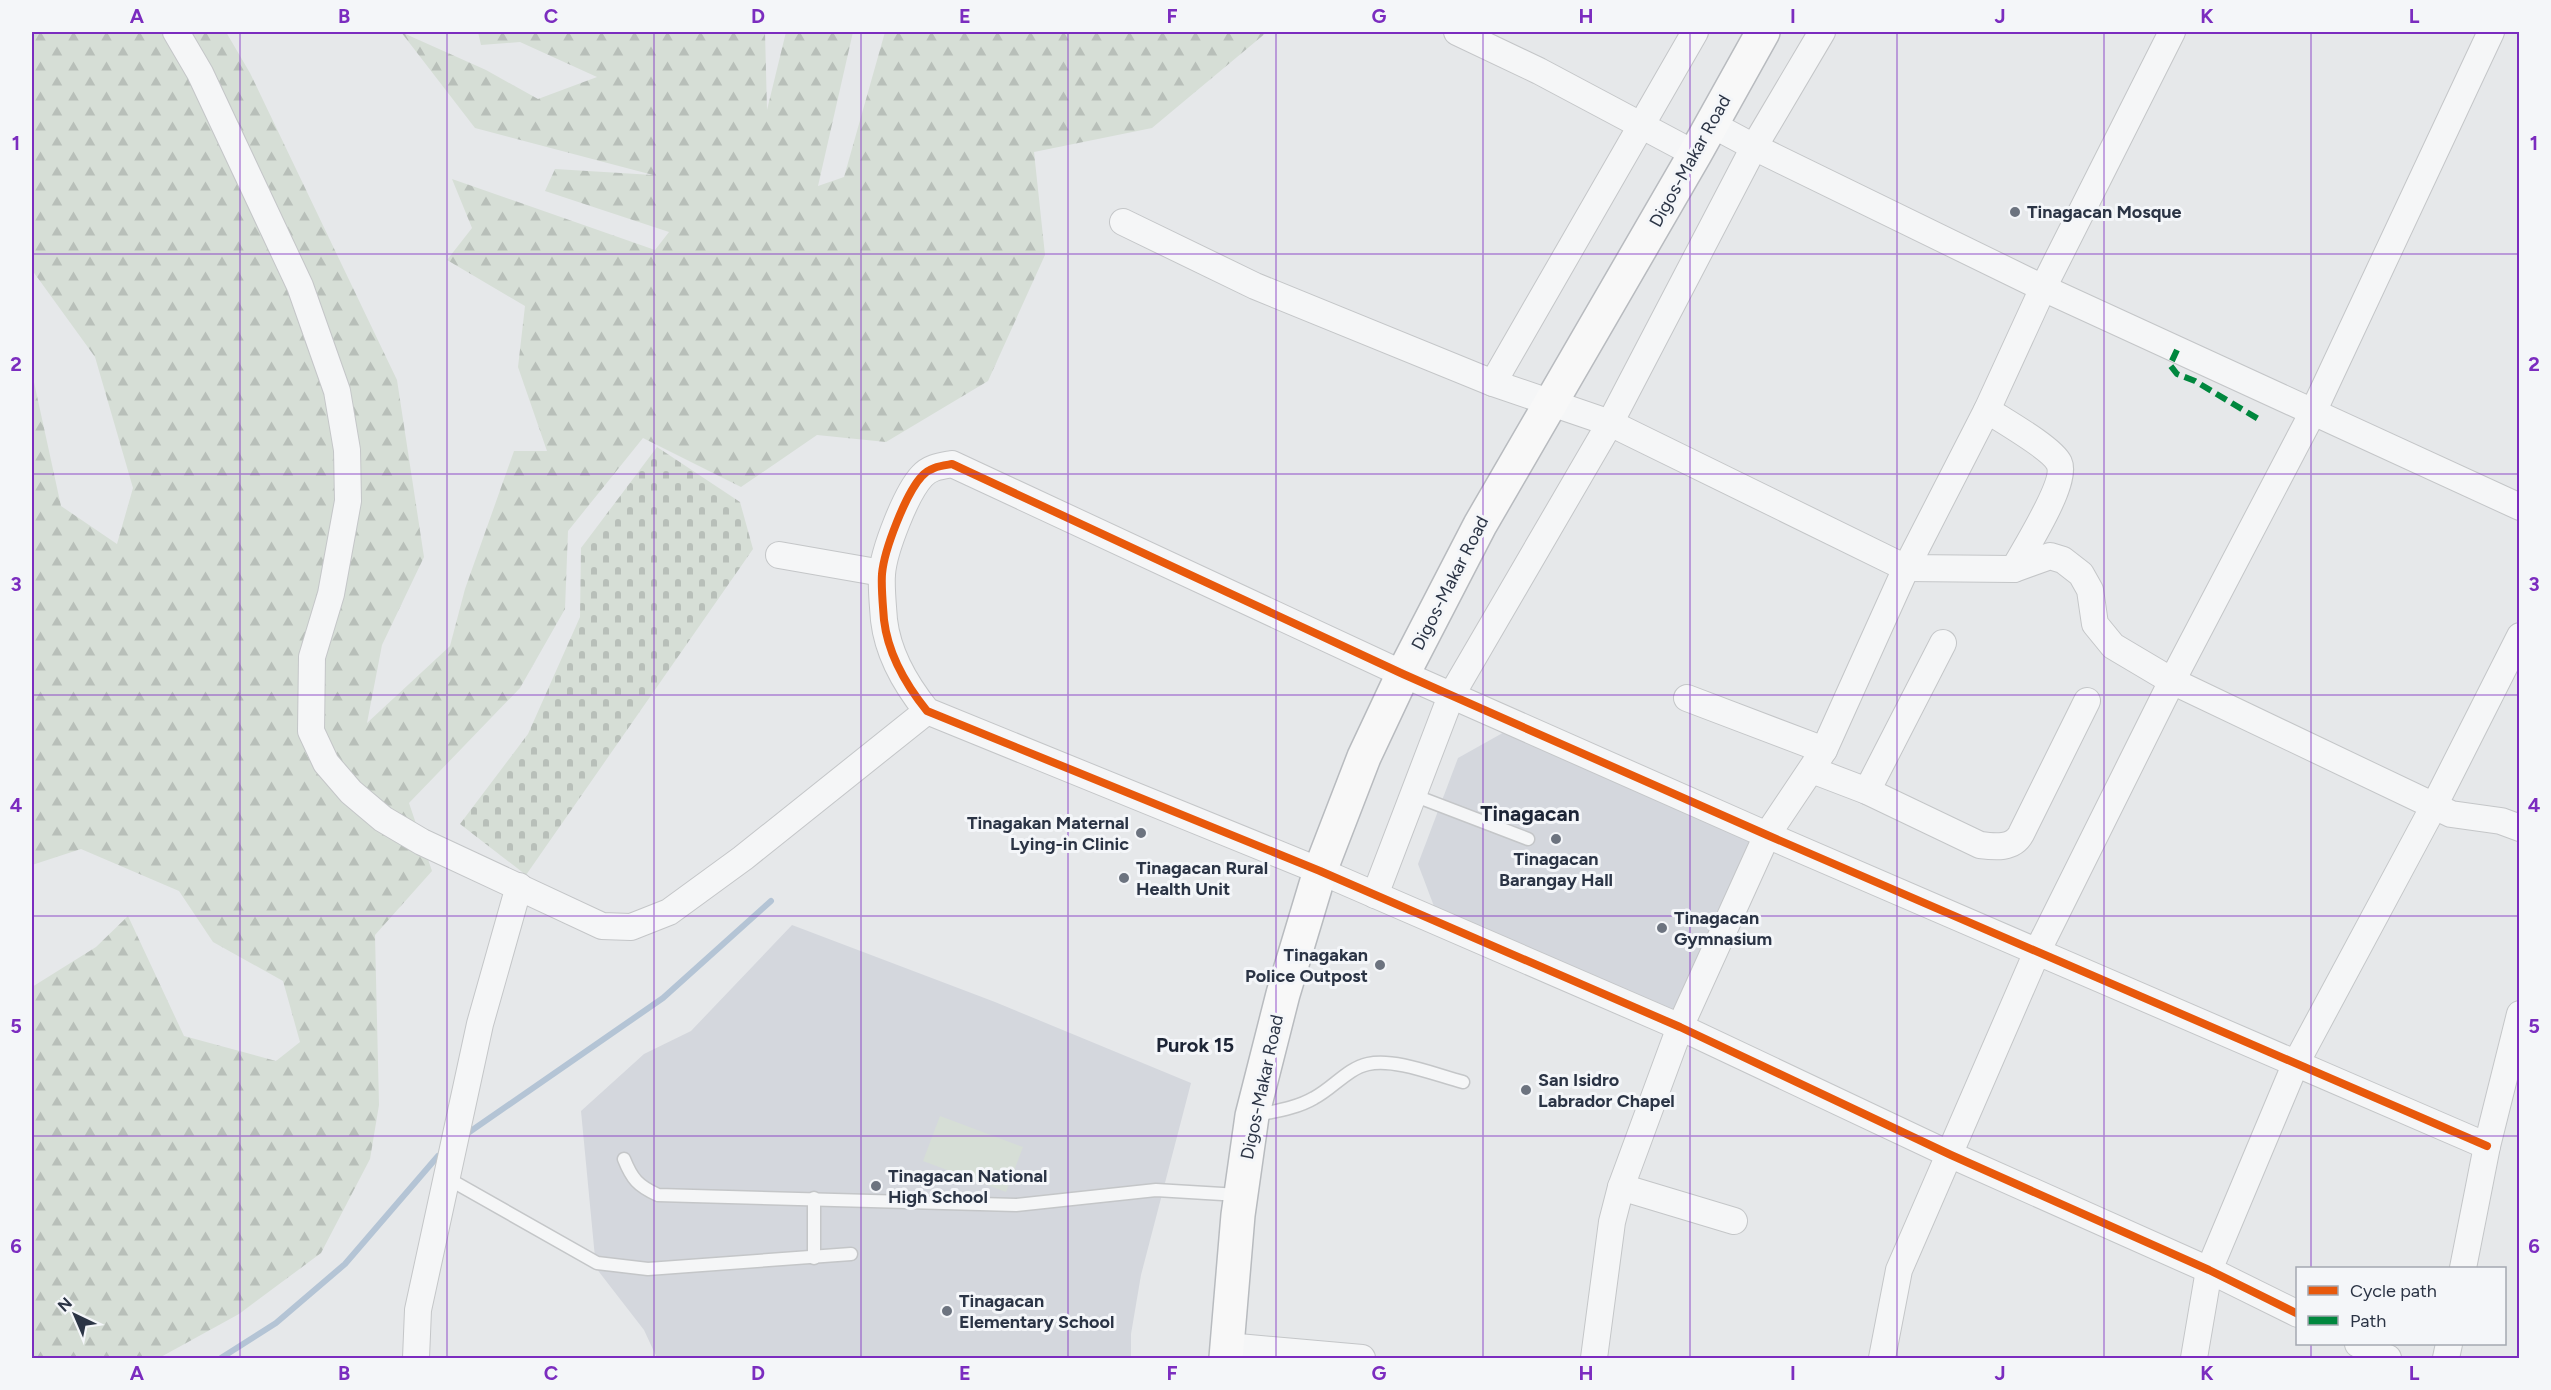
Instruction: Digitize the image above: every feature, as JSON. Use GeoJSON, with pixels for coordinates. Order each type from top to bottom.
{"type":"FeatureCollection","features":[{"type":"Feature","properties":{"kind":"highway","name":"Digos-Makar Road"},"geometry":{"type":"LineString","coordinates":[[1226,1352],[1240,1195],[1252,1116],[1283,994],[1320,871],[1364,757],[1403,674],[1480,525],[1763,32]]}},
{"type":"Feature","properties":{"kind":"street"},"geometry":{"type":"LineString","coordinates":[[176,32],[200,73],[300,286],[338,391],[347,450],[348,501],[331,594],[312,657],[310,730],[326,762],[351,792],[383,819],[422,842],[602,926],[631,927],[669,912],[743,858],[927,711]]}},
{"type":"Feature","properties":{"kind":"street"},"geometry":{"type":"LineString","coordinates":[[1457,32],[1695,154]]}},
{"type":"Feature","properties":{"kind":"street"},"geometry":{"type":"LineString","coordinates":[[1493,383],[1695,32]]}},
{"type":"Feature","properties":{"kind":"street"},"geometry":{"type":"LineString","coordinates":[[1375,895],[1451,696],[1610,423],[1754,147],[1822,32]]}},
{"type":"Feature","properties":{"kind":"street"},"geometry":{"type":"LineString","coordinates":[[1594,1359],[1612,1222],[1621,1187],[1680,1027],[1767,835],[1818,760],[1906,568],[1987,410],[2043,288],[2172,32]]}},
{"type":"Feature","properties":{"kind":"street"},"geometry":{"type":"LineString","coordinates":[[1882,1359],[1899,1270],[1951,1155],[2037,952],[2172,681],[2313,412],[2491,32]]}},
{"type":"Feature","properties":{"kind":"street"},"geometry":{"type":"LineString","coordinates":[[1711,124],[2043,288],[2520,507]]}},
{"type":"Feature","properties":{"kind":"street"},"geometry":{"type":"LineString","coordinates":[[1123,222],[1255,286],[1493,383],[1610,423],[1906,568],[2014,569],[2050,556],[2072,565],[2081,574],[2090,591],[2095,624],[2104,636],[2113,646],[2172,681],[2451,814],[2501,821],[2520,828]]}},
{"type":"Feature","properties":{"kind":"street"},"geometry":{"type":"LineString","coordinates":[[1987,410],[2041,446],[2059,463],[2060,470],[2051,503],[2014,569]]}},
{"type":"Feature","properties":{"kind":"street"},"geometry":{"type":"LineString","coordinates":[[2296,1313],[2210,1270],[1951,1155],[1680,1027],[1320,871],[927,711],[907,687],[896,661],[885,622],[882,573],[904,504],[922,476],[936,467],[952,464],[1451,696],[2295,1065],[2487,1146]]}},
{"type":"Feature","properties":{"kind":"street"},"geometry":{"type":"LineString","coordinates":[[779,555],[882,573]]}},
{"type":"Feature","properties":{"kind":"street"},"geometry":{"type":"LineString","coordinates":[[2194,1359],[2210,1270],[2295,1065],[2433,806],[2520,636]]}},
{"type":"Feature","properties":{"kind":"street"},"geometry":{"type":"LineString","coordinates":[[1866,790],[1943,643]]}},
{"type":"Feature","properties":{"kind":"street"},"geometry":{"type":"LineString","coordinates":[[1687,698],[1818,760],[1866,790],[1980,845],[1996,848],[2017,841],[2022,834],[2087,701]]}},
{"type":"Feature","properties":{"kind":"street"},"geometry":{"type":"LineString","coordinates":[[416,1359],[418,1310],[480,1024],[519,886]]}},
{"type":"Feature","properties":{"kind":"street"},"geometry":{"type":"LineString","coordinates":[[2463,1267],[2487,1146],[2520,1014]]}},
{"type":"Feature","properties":{"kind":"street"},"geometry":{"type":"LineString","coordinates":[[1621,1187],[1734,1221]]}},
{"type":"Feature","properties":{"kind":"street"},"geometry":{"type":"LineString","coordinates":[[2360,1345],[2388,1359]]}},
{"type":"Feature","properties":{"kind":"street"},"geometry":{"type":"LineString","coordinates":[[1226,1352],[1362,1359]]}},
{"type":"Feature","properties":{"kind":"lane"},"geometry":{"type":"LineString","coordinates":[[1413,795],[1528,839]]}},
{"type":"Feature","properties":{"kind":"lane"},"geometry":{"type":"LineString","coordinates":[[1252,1116],[1295,1106],[1314,1098],[1360,1066],[1371,1063],[1392,1064],[1463,1082]]}},
{"type":"Feature","properties":{"kind":"lane"},"geometry":{"type":"LineString","coordinates":[[624,1159],[632,1178],[645,1189],[658,1195],[1016,1205],[1156,1190],[1240,1195]]}},
{"type":"Feature","properties":{"kind":"lane"},"geometry":{"type":"LineString","coordinates":[[447,1178],[597,1263],[648,1269],[851,1254]]}},
{"type":"Feature","properties":{"kind":"lane"},"geometry":{"type":"LineString","coordinates":[[814,1198],[814,1258]]}},
{"type":"Feature","properties":{"kind":"shaded area"},"geometry":{"type":"Polygon","coordinates":[[[1508,730],[1754,840],[1680,1017],[1435,909],[1418,864],[1458,758],[1508,730]]]}},
{"type":"Feature","properties":{"kind":"shaded area","name":"Tinagacan National High School"},"geometry":{"type":"Polygon","coordinates":[[[792,925],[995,1002],[1191,1083],[1141,1275],[1131,1334],[1131,1358],[657,1358],[644,1330],[596,1268],[581,1111],[644,1054],[691,1031],[792,925]]]}},
{"type":"Feature","properties":{"kind":"green space"},"geometry":{"type":"Polygon","coordinates":[[[32,32],[226,32],[250,73],[397,380],[424,557],[382,645],[367,723],[450,646],[465,589],[514,451],[547,451],[518,367],[525,306],[447,260],[472,228],[452,179],[655,250],[669,232],[545,191],[555,169],[653,175],[475,128],[401,32],[486,70],[538,99],[597,77],[520,42],[481,45],[478,32],[765,32],[767,110],[786,32],[853,32],[818,186],[844,177],[885,32],[1267,32],[1152,128],[1034,152],[1045,255],[988,381],[886,442],[817,435],[741,487],[643,438],[568,531],[565,609],[520,688],[409,803],[432,871],[375,935],[379,1105],[370,1159],[321,1253],[239,1314],[159,1358],[32,1358],[32,987],[96,947],[128,916],[184,1036],[276,1061],[300,1042],[283,981],[213,942],[179,891],[81,849],[32,865],[32,373],[61,506],[117,544],[133,488],[95,357],[32,270],[32,32]]]}},
{"type":"Feature","properties":{"kind":"green space"},"geometry":{"type":"Polygon","coordinates":[[[657,447],[740,502],[753,549],[526,875],[460,824],[528,734],[580,617],[581,548],[657,447]]]}},
{"type":"Feature","properties":{"kind":"green space"},"geometry":{"type":"Polygon","coordinates":[[[940,1116],[1023,1147],[1006,1192],[923,1161],[940,1116]]]}},
{"type":"Feature","properties":{"kind":"waterway"},"geometry":{"type":"LineString","coordinates":[[468,1133],[663,998],[771,901]]}},
{"type":"Feature","properties":{"kind":"waterway"},"geometry":{"type":"LineString","coordinates":[[221,1358],[276,1323],[345,1264],[438,1156]]}},
{"type":"Feature","properties":{"kind":"marked path"},"geometry":{"type":"LineString","coordinates":[[2177,350],[2170,365],[2177,374],[2195,381],[2260,420]]}},
{"type":"Feature","properties":{"kind":"cycle path"},"geometry":{"type":"LineString","coordinates":[[2296,1313],[2209,1270],[1951,1155],[1680,1027],[1320,871],[927,711],[905,680],[894,657],[884,620],[882,574],[887,551],[909,495],[922,476],[936,467],[952,464],[1403,674],[1767,835],[2487,1146]]}},
{"type":"Feature","properties":{"kind":"place","name":"Tinagacan Mosque"},"geometry":{"type":"Point","coordinates":[2015,212]}},
{"type":"Feature","properties":{"kind":"place","name":"Tinagakan Maternal Lying-in Clinic"},"geometry":{"type":"Point","coordinates":[1141,833]}},
{"type":"Feature","properties":{"kind":"place","name":"Tinagacan Barangay Hall"},"geometry":{"type":"Point","coordinates":[1556,839]}},
{"type":"Feature","properties":{"kind":"place","name":"Tinagacan Rural Health Unit"},"geometry":{"type":"Point","coordinates":[1124,878]}},
{"type":"Feature","properties":{"kind":"place","name":"Tinagacan Gymnasium"},"geometry":{"type":"Point","coordinates":[1662,928]}},
{"type":"Feature","properties":{"kind":"place","name":"Tinagakan Police Outpost"},"geometry":{"type":"Point","coordinates":[1380,965]}},
{"type":"Feature","properties":{"kind":"place","name":"San Isidro Labrador Chapel"},"geometry":{"type":"Point","coordinates":[1526,1090]}},
{"type":"Feature","properties":{"kind":"place","name":"Tinagacan National High School"},"geometry":{"type":"Point","coordinates":[876,1186]}},
{"type":"Feature","properties":{"kind":"place","name":"Tinagacan Elementary School"},"geometry":{"type":"Point","coordinates":[947,1311]}},
{"type":"Feature","properties":{"kind":"district","name":"Tinagacan"},"geometry":{"type":"Point","coordinates":[1530,814]}},
{"type":"Feature","properties":{"kind":"district","name":"Purok 15"},"geometry":{"type":"Point","coordinates":[1195,1045]}}]}
